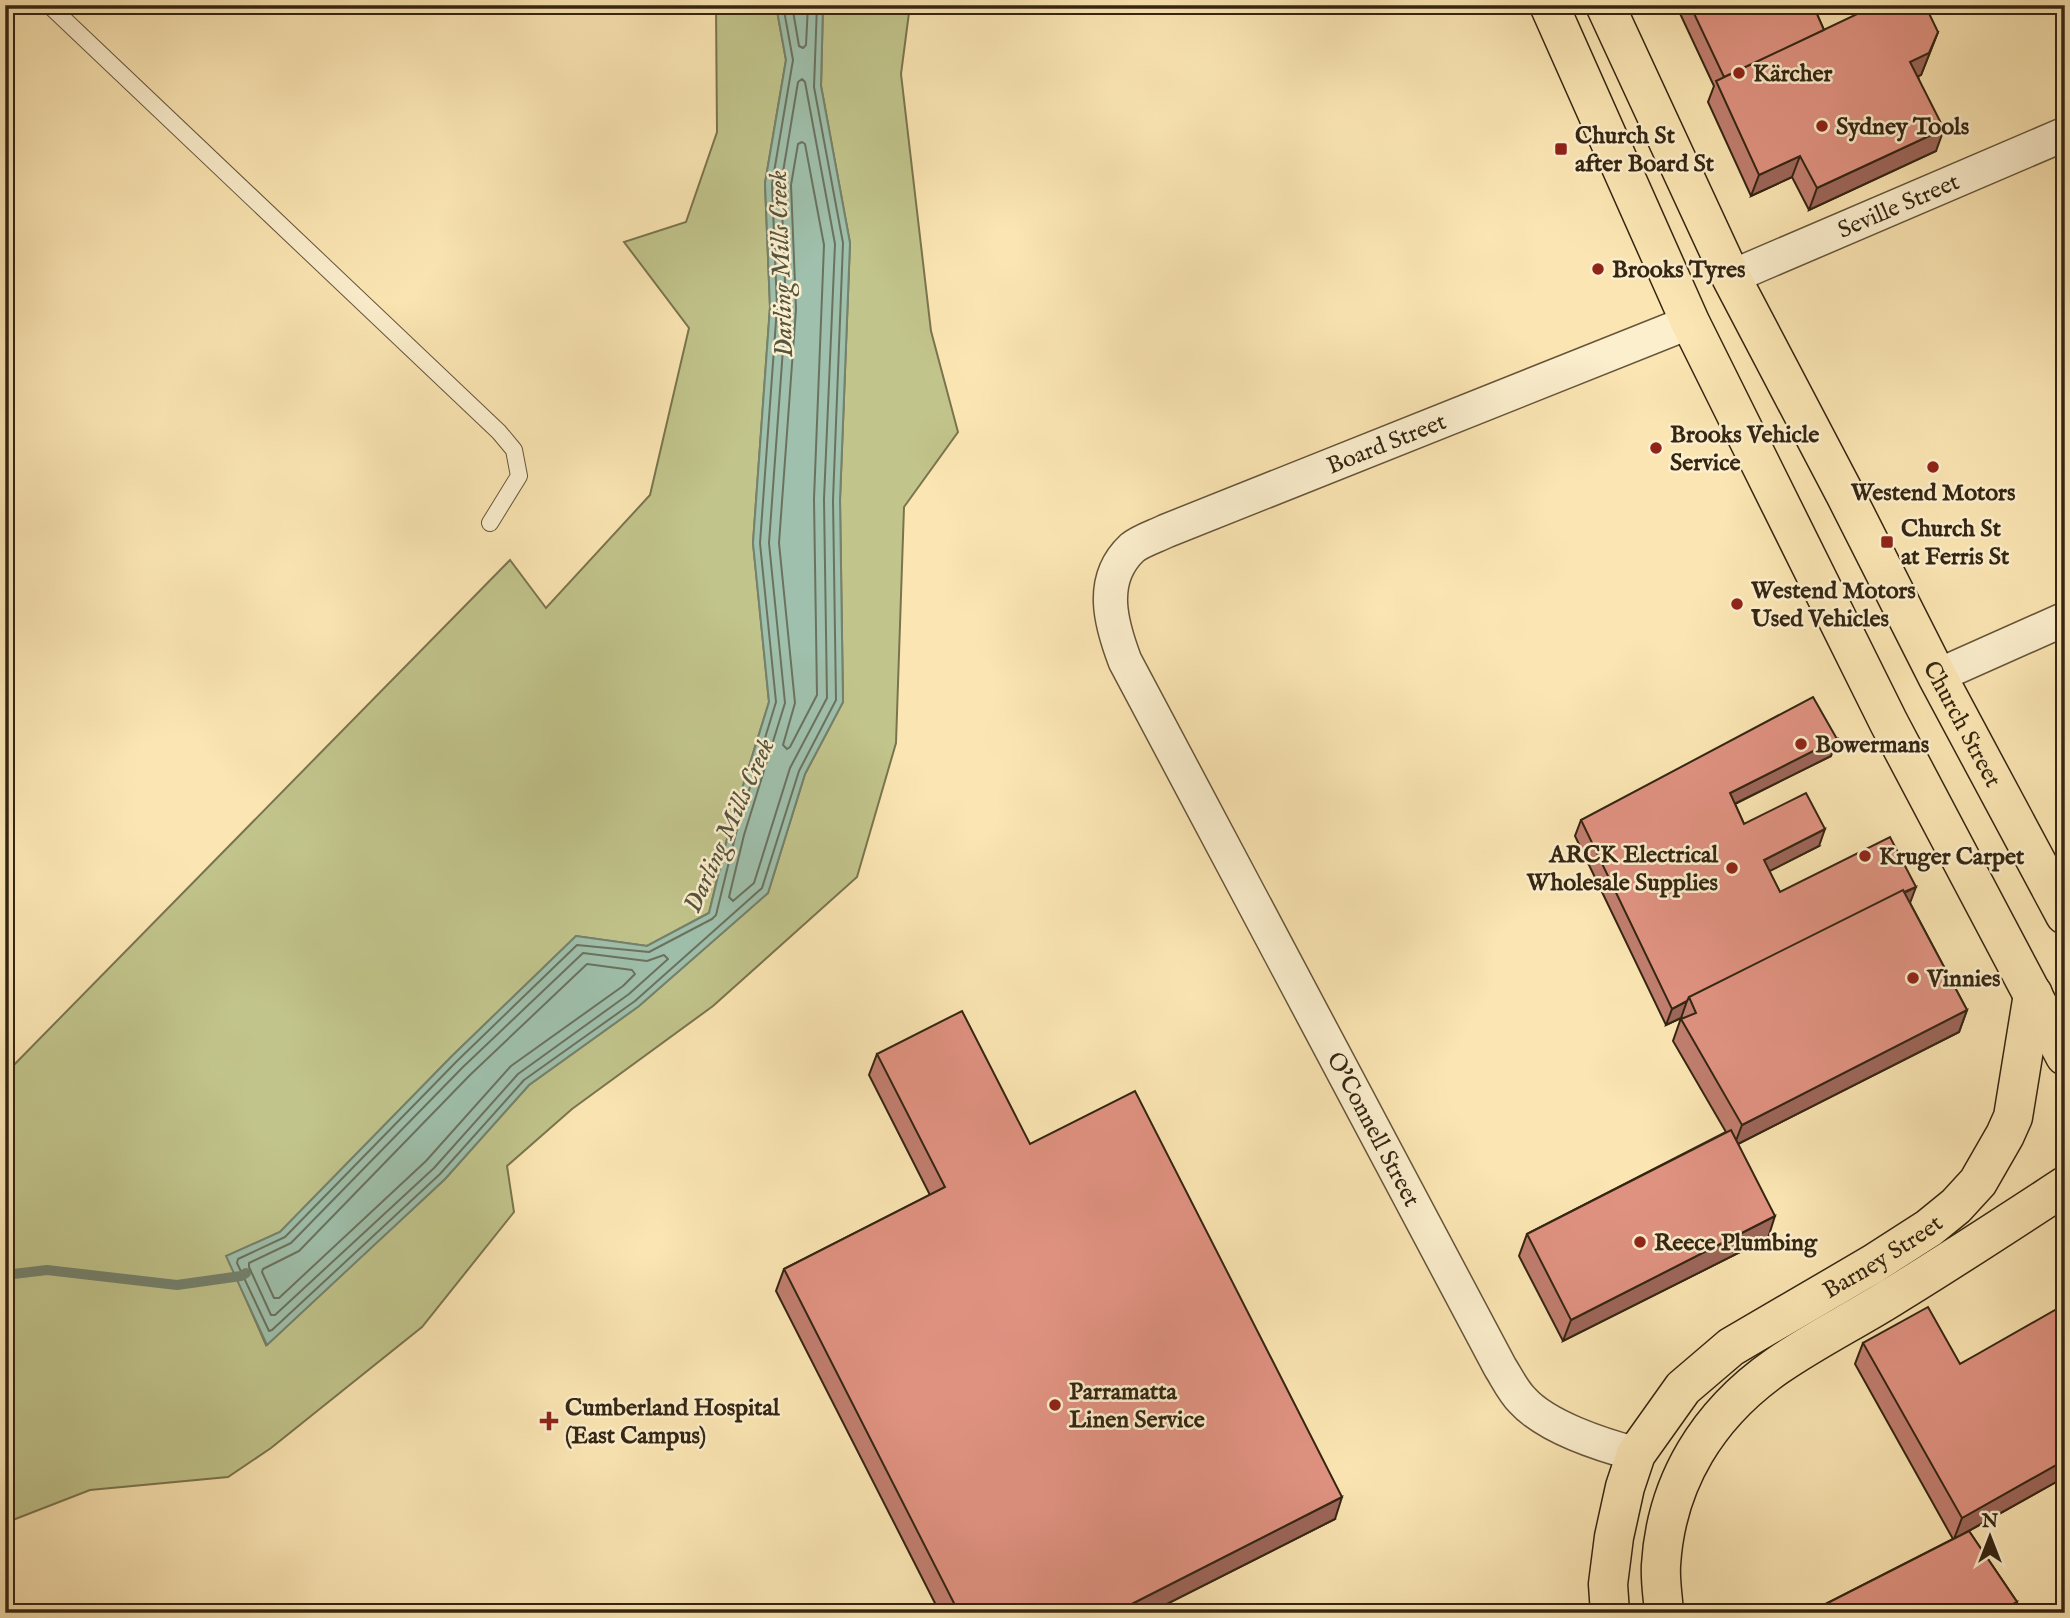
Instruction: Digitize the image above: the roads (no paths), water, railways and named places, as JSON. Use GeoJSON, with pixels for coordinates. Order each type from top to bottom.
{"type":"FeatureCollection","features":[{"type":"Feature","properties":{"kind":"main road"},"geometry":{"type":"LineString","coordinates":[[1549,5],[1690,322],[1889,723],[2065,1056]]}},
{"type":"Feature","properties":{"kind":"main road","name":"Church Street"},"geometry":{"type":"LineString","coordinates":[[1605,5],[1731,277],[1937,676],[2065,915]]}},
{"type":"Feature","properties":{"kind":"main road","name":"Barney Street"},"geometry":{"type":"LineString","coordinates":[[1636,1454],[1683,1388],[1731,1347],[1929,1228],[1956,1206],[1978,1182],[2001,1144],[2013,1117],[2033,995]]}},
{"type":"Feature","properties":{"kind":"main road","name":"Barney Street"},"geometry":{"type":"LineString","coordinates":[[1664,1613],[1660,1568],[1673,1496],[1709,1429],[1743,1392],[1777,1366],[1891,1298],[2065,1186]]}},
{"type":"Feature","properties":{"kind":"main road"},"geometry":{"type":"LineString","coordinates":[[1610,1613],[1608,1584],[1614,1537],[1636,1454]]}},
{"type":"Feature","properties":{"kind":"street","name":"Seville Street"},"geometry":{"type":"LineString","coordinates":[[1731,277],[2065,134]]}},
{"type":"Feature","properties":{"kind":"street","name":"Board Street"},"geometry":{"type":"LineString","coordinates":[[1109,595],[1118,569],[1132,548],[1166,531],[1690,322]]}},
{"type":"Feature","properties":{"kind":"street","name":"O'Connell Street"},"geometry":{"type":"LineString","coordinates":[[1109,595],[1114,634],[1125,661],[1500,1367],[1522,1401],[1546,1418],[1602,1443],[1636,1454]]}},
{"type":"Feature","properties":{"kind":"street"},"geometry":{"type":"LineString","coordinates":[[1937,676],[2065,619]]}},
{"type":"Feature","properties":{"kind":"lane"},"geometry":{"type":"LineString","coordinates":[[49,5],[499,432],[514,450],[519,476],[490,523]]}},
{"type":"Feature","properties":{"kind":"water"},"geometry":{"type":"Polygon","coordinates":[[[776,5],[823,5],[821,86],[850,243],[840,500],[843,702],[805,774],[768,893],[639,1006],[529,1085],[445,1179],[267,1345],[226,1256],[280,1232],[452,1056],[576,936],[647,946],[709,913],[729,831],[769,702],[753,543],[770,307],[765,183],[786,60],[776,5]]]}},
{"type":"Feature","properties":{"kind":"waterway","name":"Darling Mills Creek"},"geometry":{"type":"LineString","coordinates":[[5,1275],[47,1270],[177,1285],[246,1273]]}},
{"type":"Feature","properties":{"kind":"place","name":"Kärcher"},"geometry":{"type":"Point","coordinates":[1739,73]}},
{"type":"Feature","properties":{"kind":"place","name":"Sydney Tools"},"geometry":{"type":"Point","coordinates":[1822,126]}},
{"type":"Feature","properties":{"kind":"place","name":"Church St after Board St"},"geometry":{"type":"Point","coordinates":[1561,149]}},
{"type":"Feature","properties":{"kind":"place","name":"Brooks Tyres"},"geometry":{"type":"Point","coordinates":[1598,269]}},
{"type":"Feature","properties":{"kind":"place","name":"Brooks Vehicle Service"},"geometry":{"type":"Point","coordinates":[1656,448]}},
{"type":"Feature","properties":{"kind":"place","name":"Westend Motors"},"geometry":{"type":"Point","coordinates":[1933,467]}},
{"type":"Feature","properties":{"kind":"place","name":"Church St at Ferris St"},"geometry":{"type":"Point","coordinates":[1887,542]}},
{"type":"Feature","properties":{"kind":"place","name":"Westend Motors Used Vehicles"},"geometry":{"type":"Point","coordinates":[1737,604]}},
{"type":"Feature","properties":{"kind":"place","name":"Bowermans"},"geometry":{"type":"Point","coordinates":[1801,744]}},
{"type":"Feature","properties":{"kind":"place","name":"Kruger Carpet"},"geometry":{"type":"Point","coordinates":[1865,856]}},
{"type":"Feature","properties":{"kind":"place","name":"ARCK Electrical Wholesale Supplies"},"geometry":{"type":"Point","coordinates":[1732,868]}},
{"type":"Feature","properties":{"kind":"place","name":"Vinnies"},"geometry":{"type":"Point","coordinates":[1913,978]}},
{"type":"Feature","properties":{"kind":"place","name":"Reece Plumbing"},"geometry":{"type":"Point","coordinates":[1640,1242]}},
{"type":"Feature","properties":{"kind":"place","name":"Parramatta Linen Service"},"geometry":{"type":"Point","coordinates":[1055,1405]}},
{"type":"Feature","properties":{"kind":"place","name":"Cumberland Hospital (East Campus)"},"geometry":{"type":"Point","coordinates":[549,1421]}}]}
